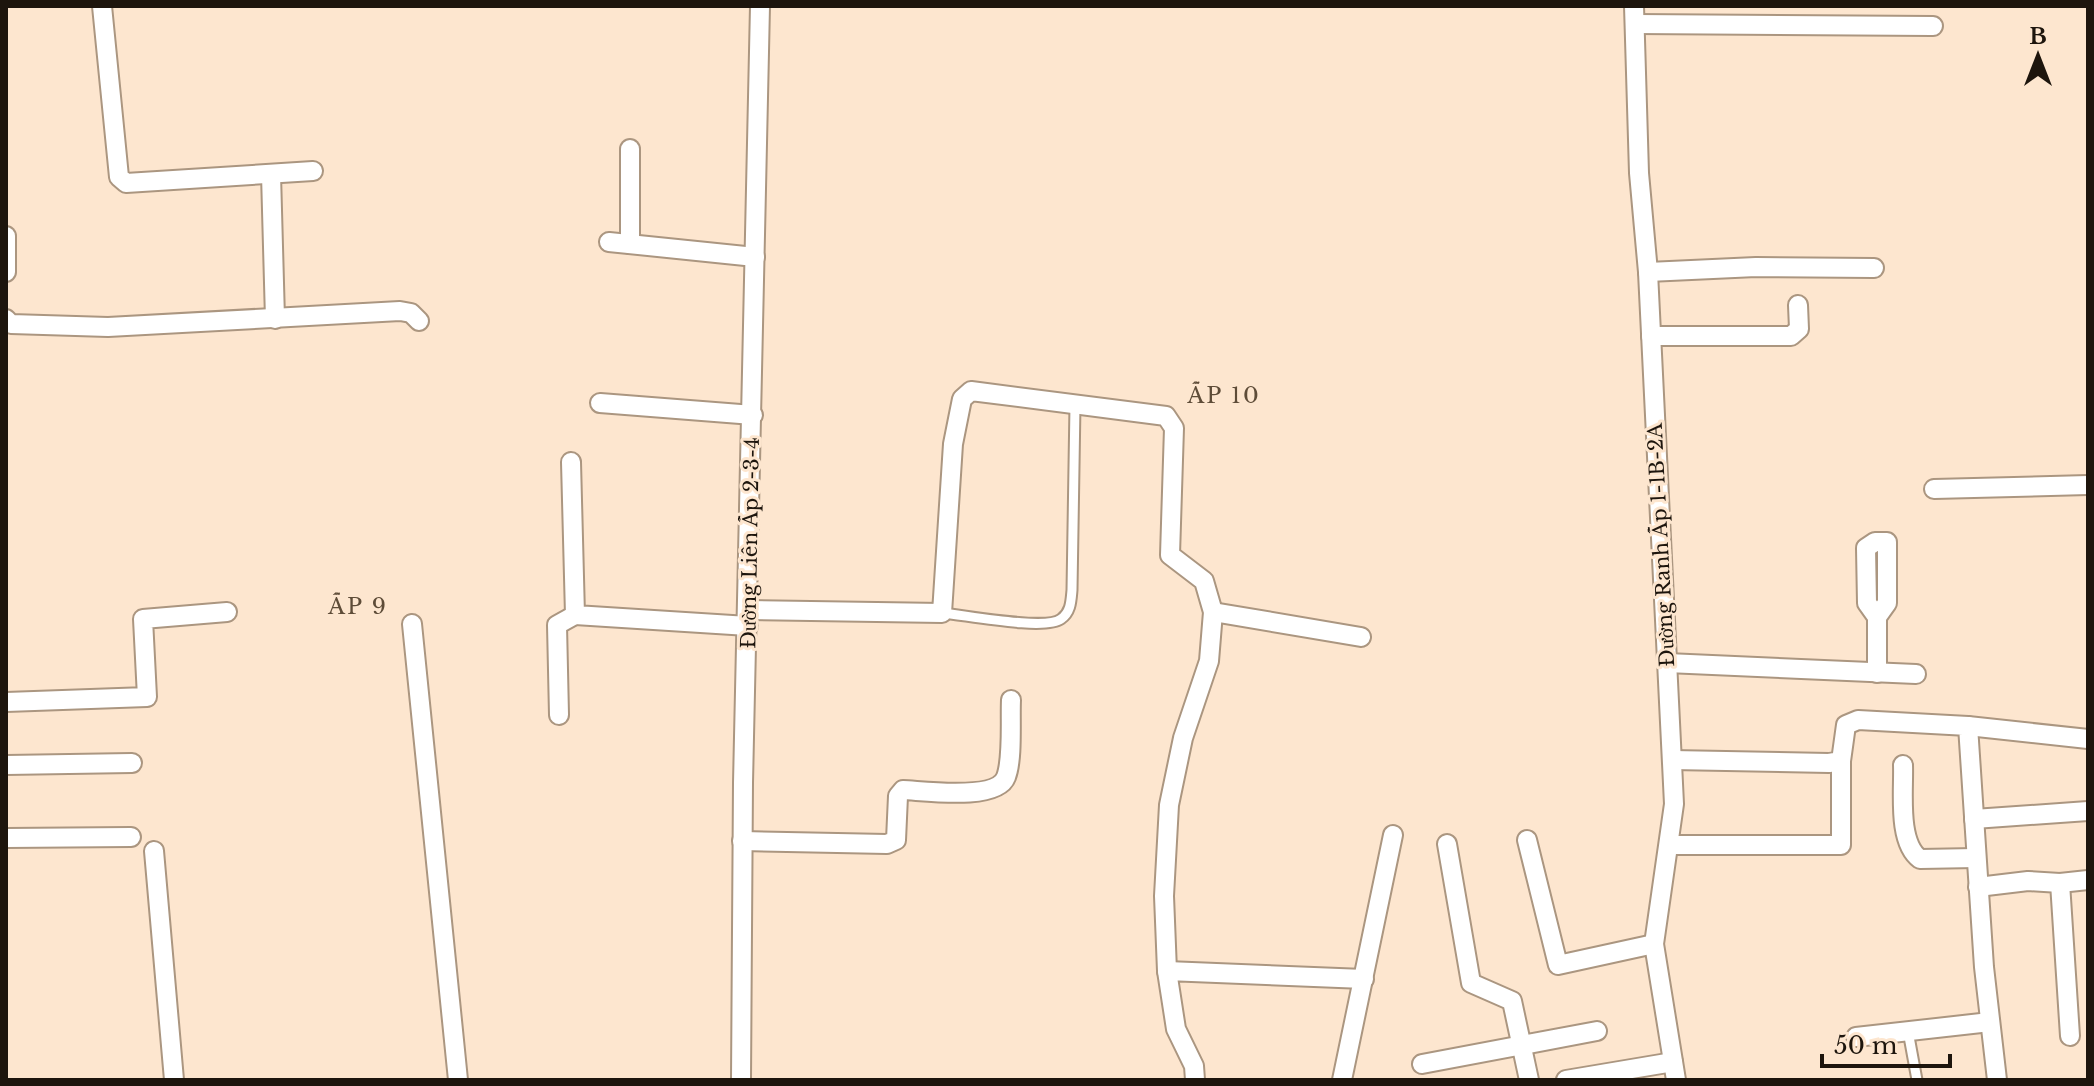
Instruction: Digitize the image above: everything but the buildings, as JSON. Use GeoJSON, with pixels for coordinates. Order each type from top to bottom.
{"type":"FeatureCollection","features":[{"type":"Feature","properties":{"kind":"street"},"geometry":{"type":"LineString","coordinates":[[102,6],[119,177],[126,183],[313,171]]}},
{"type":"Feature","properties":{"kind":"street","name":"Đường Liên Ấp 2-3-4"},"geometry":{"type":"LineString","coordinates":[[741,1080],[742,841],[760,6]]}},
{"type":"Feature","properties":{"kind":"street"},"geometry":{"type":"LineString","coordinates":[[1892,6],[1892,25]]}},
{"type":"Feature","properties":{"kind":"street"},"geometry":{"type":"LineString","coordinates":[[1634,15],[1933,26]]}},
{"type":"Feature","properties":{"kind":"street","name":"Đường Ranh Ấp 1-1B-2A"},"geometry":{"type":"LineString","coordinates":[[1634,15],[1639,173],[1648,272],[1674,804],[1654,944],[1674,1071]]}},
{"type":"Feature","properties":{"kind":"street"},"geometry":{"type":"LineString","coordinates":[[630,149],[630,244]]}},
{"type":"Feature","properties":{"kind":"street"},"geometry":{"type":"LineString","coordinates":[[271,174],[275,319]]}},
{"type":"Feature","properties":{"kind":"street"},"geometry":{"type":"LineString","coordinates":[[6,236],[6,272]]}},
{"type":"Feature","properties":{"kind":"street"},"geometry":{"type":"LineString","coordinates":[[609,242],[755,257]]}},
{"type":"Feature","properties":{"kind":"street"},"geometry":{"type":"LineString","coordinates":[[1648,272],[1756,267],[1874,268]]}},
{"type":"Feature","properties":{"kind":"street"},"geometry":{"type":"LineString","coordinates":[[1651,336],[1791,336],[1799,329],[1798,305]]}},
{"type":"Feature","properties":{"kind":"street"},"geometry":{"type":"LineString","coordinates":[[6,319],[11,324],[108,327],[400,311],[411,313],[419,321]]}},
{"type":"Feature","properties":{"kind":"street"},"geometry":{"type":"LineString","coordinates":[[559,715],[557,625],[575,615],[748,618],[942,613],[953,444],[962,399],[971,391],[1166,416],[1174,428],[1170,555],[1204,581],[1213,612],[1209,661],[1183,738],[1169,805],[1164,896],[1167,971],[1176,1029],[1194,1066],[1195,1080]]}},
{"type":"Feature","properties":{"kind":"street"},"geometry":{"type":"LineString","coordinates":[[600,403],[753,415]]}},
{"type":"Feature","properties":{"kind":"street"},"geometry":{"type":"LineString","coordinates":[[571,462],[575,615]]}},
{"type":"Feature","properties":{"kind":"street"},"geometry":{"type":"LineString","coordinates":[[1934,489],[2088,485]]}},
{"type":"Feature","properties":{"kind":"street"},"geometry":{"type":"LineString","coordinates":[[6,702],[147,697],[143,619],[227,612]]}},
{"type":"Feature","properties":{"kind":"street"},"geometry":{"type":"LineString","coordinates":[[1213,612],[1361,637]]}},
{"type":"Feature","properties":{"kind":"street"},"geometry":{"type":"LineString","coordinates":[[1877,617],[1877,673]]}},
{"type":"Feature","properties":{"kind":"street"},"geometry":{"type":"LineString","coordinates":[[412,624],[458,1080]]}},
{"type":"Feature","properties":{"kind":"street"},"geometry":{"type":"LineString","coordinates":[[1667,663],[1916,674]]}},
{"type":"Feature","properties":{"kind":"street"},"geometry":{"type":"LineString","coordinates":[[742,841],[887,844],[896,840],[898,796],[903,790],[980,792],[999,787],[1007,776],[1011,700]]}},
{"type":"Feature","properties":{"kind":"street"},"geometry":{"type":"LineString","coordinates":[[1670,845],[1841,845],[1841,761],[1846,725],[1858,720],[1968,726],[2088,739]]}},
{"type":"Feature","properties":{"kind":"street"},"geometry":{"type":"LineString","coordinates":[[1968,726],[1978,887],[1997,1080]]}},
{"type":"Feature","properties":{"kind":"street"},"geometry":{"type":"LineString","coordinates":[[1672,760],[1841,761]]}},
{"type":"Feature","properties":{"kind":"street"},"geometry":{"type":"LineString","coordinates":[[6,765],[132,763]]}},
{"type":"Feature","properties":{"kind":"street"},"geometry":{"type":"LineString","coordinates":[[1903,765],[1907,842],[1912,854],[1920,859],[1976,858]]}},
{"type":"Feature","properties":{"kind":"street"},"geometry":{"type":"LineString","coordinates":[[1974,819],[2088,811]]}},
{"type":"Feature","properties":{"kind":"street"},"geometry":{"type":"LineString","coordinates":[[1342,1080],[1393,835]]}},
{"type":"Feature","properties":{"kind":"street"},"geometry":{"type":"LineString","coordinates":[[6,838],[131,837]]}},
{"type":"Feature","properties":{"kind":"street"},"geometry":{"type":"LineString","coordinates":[[1527,840],[1558,965],[1654,944]]}},
{"type":"Feature","properties":{"kind":"street"},"geometry":{"type":"LineString","coordinates":[[1447,844],[1471,983],[1512,1001],[1527,1079]]}},
{"type":"Feature","properties":{"kind":"street"},"geometry":{"type":"LineString","coordinates":[[154,851],[174,1080]]}},
{"type":"Feature","properties":{"kind":"street"},"geometry":{"type":"LineString","coordinates":[[1978,887],[2028,881],[2060,883],[2088,880]]}},
{"type":"Feature","properties":{"kind":"street"},"geometry":{"type":"LineString","coordinates":[[2060,883],[2070,1036]]}},
{"type":"Feature","properties":{"kind":"street"},"geometry":{"type":"LineString","coordinates":[[1167,971],[1364,979]]}},
{"type":"Feature","properties":{"kind":"street"},"geometry":{"type":"LineString","coordinates":[[1856,1037],[1990,1022]]}},
{"type":"Feature","properties":{"kind":"street"},"geometry":{"type":"LineString","coordinates":[[1422,1064],[1597,1031]]}},
{"type":"Feature","properties":{"kind":"street"},"geometry":{"type":"LineString","coordinates":[[1566,1080],[1674,1071]]}},
{"type":"Feature","properties":{"kind":"lane"},"geometry":{"type":"LineString","coordinates":[[942,613],[1030,623],[1057,622],[1067,612],[1072,590],[1075,405]]}},
{"type":"Feature","properties":{"kind":"lane"},"geometry":{"type":"LineString","coordinates":[[1908,1031],[1917,1080]]}},
{"type":"Feature","properties":{"kind":"district","name":"ẤP 10"},"geometry":{"type":"Point","coordinates":[1224,395]}},
{"type":"Feature","properties":{"kind":"district","name":"ẤP 9"},"geometry":{"type":"Point","coordinates":[358,606]}}]}
